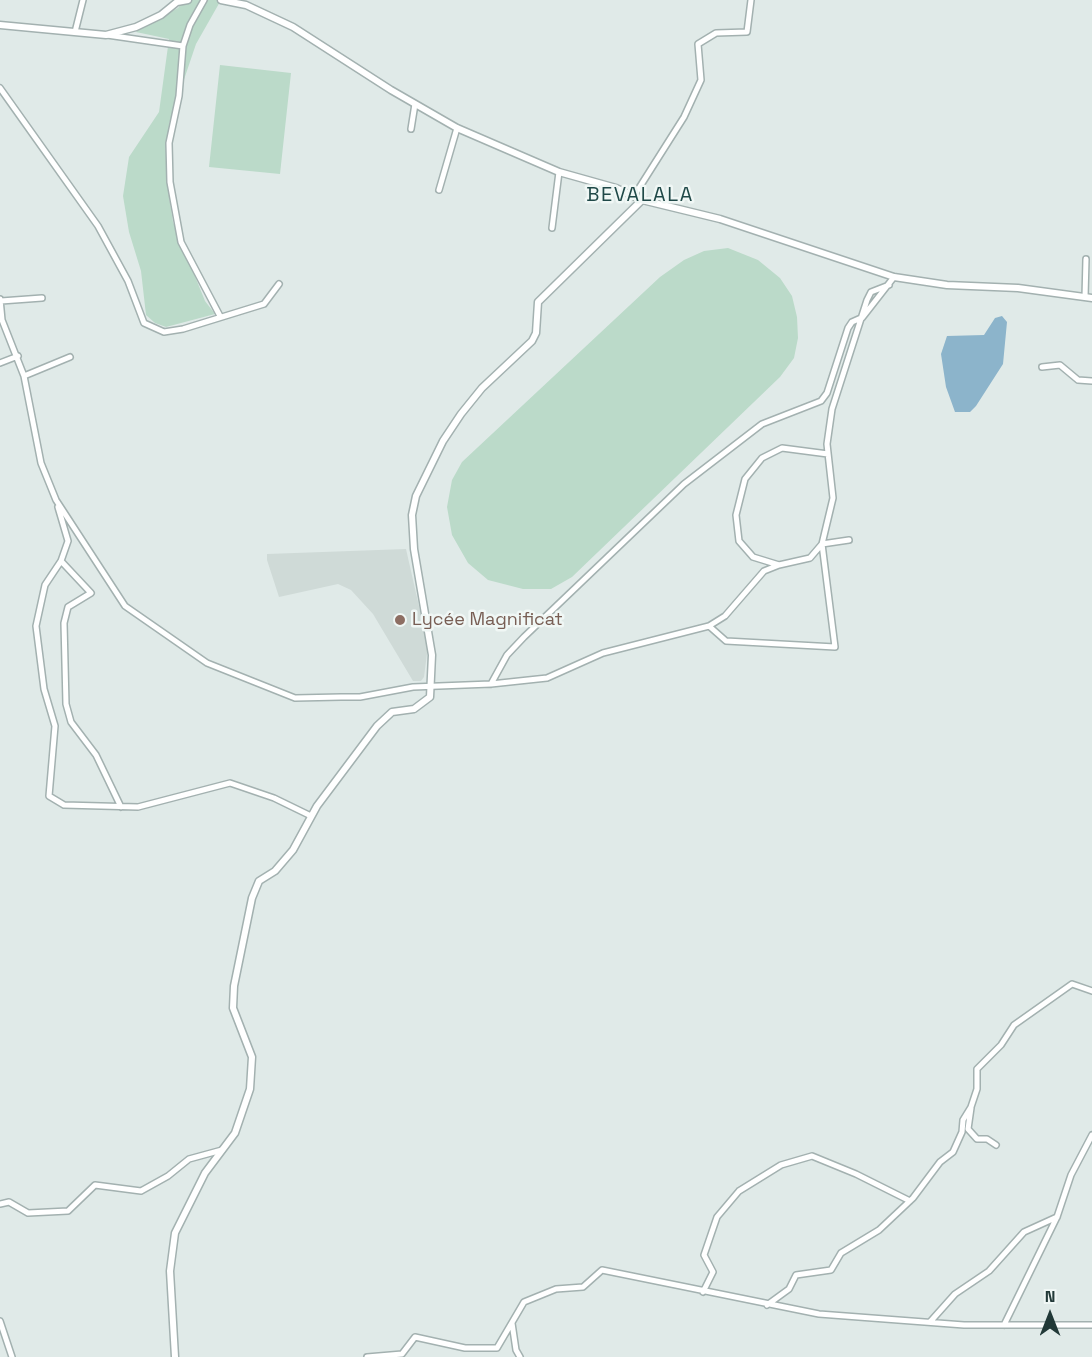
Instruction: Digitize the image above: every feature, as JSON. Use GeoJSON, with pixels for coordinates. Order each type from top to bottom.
{"type":"FeatureCollection","features":[{"type":"Feature","properties":{"kind":"street"},"geometry":{"type":"LineString","coordinates":[[75,33],[83,0]]}},
{"type":"Feature","properties":{"kind":"street"},"geometry":{"type":"LineString","coordinates":[[106,35],[136,27],[161,15],[178,1],[188,0]]}},
{"type":"Feature","properties":{"kind":"street"},"geometry":{"type":"LineString","coordinates":[[204,0],[190,25],[183,46],[179,96],[169,143],[170,182],[181,242],[220,316]]}},
{"type":"Feature","properties":{"kind":"street"},"geometry":{"type":"LineString","coordinates":[[221,0],[246,5],[293,27],[457,128],[559,172],[642,200],[720,219],[894,277],[917,282],[1018,288],[1089,298],[1086,259]]}},
{"type":"Feature","properties":{"kind":"street"},"geometry":{"type":"LineString","coordinates":[[634,196],[684,117],[701,80],[698,44],[716,33],[747,32],[751,0]]}},
{"type":"Feature","properties":{"kind":"street"},"geometry":{"type":"LineString","coordinates":[[0,25],[106,35],[183,46]]}},
{"type":"Feature","properties":{"kind":"street"},"geometry":{"type":"LineString","coordinates":[[0,88],[98,226],[128,281],[144,323],[164,332],[183,329],[264,304],[279,284]]}},
{"type":"Feature","properties":{"kind":"street"},"geometry":{"type":"LineString","coordinates":[[411,129],[415,104]]}},
{"type":"Feature","properties":{"kind":"street"},"geometry":{"type":"LineString","coordinates":[[439,190],[457,128]]}},
{"type":"Feature","properties":{"kind":"street"},"geometry":{"type":"LineString","coordinates":[[552,228],[559,172]]}},
{"type":"Feature","properties":{"kind":"street"},"geometry":{"type":"LineString","coordinates":[[175,1357],[170,1271],[175,1233],[205,1173],[235,1132],[250,1089],[252,1057],[233,1008],[234,986],[252,898],[259,881],[275,871],[293,850],[312,816],[377,726],[392,712],[414,709],[430,697],[432,687],[427,618],[414,549],[412,515],[416,496],[444,441],[461,414],[482,387],[532,341],[536,333],[538,302],[642,200]]}},
{"type":"Feature","properties":{"kind":"street"},"geometry":{"type":"LineString","coordinates":[[492,684],[507,655],[684,484],[762,424],[821,401],[827,393],[848,328],[861,318],[894,277]]}},
{"type":"Feature","properties":{"kind":"street"},"geometry":{"type":"LineString","coordinates":[[708,626],[726,641],[835,647],[822,544],[833,498],[828,454],[828,427],[871,292],[888,285]]}},
{"type":"Feature","properties":{"kind":"street"},"geometry":{"type":"LineString","coordinates":[[42,298],[0,300],[2,320],[24,376],[41,463],[56,500],[68,541],[60,561],[45,585],[36,626],[44,689],[55,726],[49,796],[64,805],[138,807],[230,783],[274,798],[312,816]]}},
{"type":"Feature","properties":{"kind":"street"},"geometry":{"type":"LineString","coordinates":[[0,363],[18,356]]}},
{"type":"Feature","properties":{"kind":"street"},"geometry":{"type":"LineString","coordinates":[[24,376],[70,357]]}},
{"type":"Feature","properties":{"kind":"street"},"geometry":{"type":"LineString","coordinates":[[1042,367],[1060,365],[1078,380],[1092,381]]}},
{"type":"Feature","properties":{"kind":"street"},"geometry":{"type":"LineString","coordinates":[[779,565],[753,556],[739,541],[736,515],[745,479],[762,458],[782,448],[828,454]]}},
{"type":"Feature","properties":{"kind":"street"},"geometry":{"type":"LineString","coordinates":[[56,500],[125,606],[207,663],[295,698],[360,697],[413,687],[492,684],[547,678],[603,653],[708,626],[725,616],[764,572],[779,565],[810,558],[822,544],[849,540]]}},
{"type":"Feature","properties":{"kind":"street"},"geometry":{"type":"LineString","coordinates":[[60,561],[91,593],[68,607],[64,624],[66,704],[71,722],[96,755],[121,807]]}},
{"type":"Feature","properties":{"kind":"street"},"geometry":{"type":"LineString","coordinates":[[996,1145],[987,1139],[977,1139],[968,1129],[971,1107],[977,1089],[977,1069],[1001,1045],[1014,1025],[1072,984],[1092,991]]}},
{"type":"Feature","properties":{"kind":"street"},"geometry":{"type":"LineString","coordinates":[[767,1305],[789,1289],[796,1275],[831,1270],[841,1252],[879,1230],[910,1201],[928,1181],[940,1162],[953,1152],[962,1132],[963,1120],[971,1107]]}},
{"type":"Feature","properties":{"kind":"street"},"geometry":{"type":"LineString","coordinates":[[1004,1325],[1058,1216],[1071,1175],[1092,1135]]}},
{"type":"Feature","properties":{"kind":"street"},"geometry":{"type":"LineString","coordinates":[[0,1204],[9,1202],[28,1213],[68,1211],[94,1185],[141,1191],[168,1176],[189,1159],[222,1150]]}},
{"type":"Feature","properties":{"kind":"street"},"geometry":{"type":"LineString","coordinates":[[702,1292],[713,1272],[704,1255],[717,1217],[739,1191],[781,1165],[812,1156],[856,1174],[910,1201]]}},
{"type":"Feature","properties":{"kind":"street"},"geometry":{"type":"LineString","coordinates":[[930,1322],[955,1294],[989,1271],[1024,1232],[1058,1216]]}},
{"type":"Feature","properties":{"kind":"street"},"geometry":{"type":"LineString","coordinates":[[367,1357],[402,1354],[415,1337],[465,1348],[497,1348],[524,1302],[556,1289],[583,1287],[602,1270],[819,1314],[1004,1325],[1092,1324]]}},
{"type":"Feature","properties":{"kind":"street"},"geometry":{"type":"LineString","coordinates":[[0,1321],[12,1357]]}},
{"type":"Feature","properties":{"kind":"street"},"geometry":{"type":"LineString","coordinates":[[512,1323],[516,1350],[520,1357]]}},
{"type":"Feature","properties":{"kind":"shaded area","name":"Lycée Magnificat"},"geometry":{"type":"Polygon","coordinates":[[[406,549],[428,646],[424,677],[421,681],[413,681],[373,614],[351,590],[338,584],[279,597],[267,560],[267,554],[406,549]]]}},
{"type":"Feature","properties":{"kind":"green space"},"geometry":{"type":"Polygon","coordinates":[[[184,0],[221,0],[196,44],[169,124],[166,177],[173,222],[205,301],[215,314],[166,327],[155,323],[146,315],[141,271],[129,232],[123,196],[129,157],[159,112],[169,39],[136,32],[178,8],[184,0]]]}},
{"type":"Feature","properties":{"kind":"green space"},"geometry":{"type":"Polygon","coordinates":[[[220,65],[291,73],[280,174],[209,167],[220,65]]]}},
{"type":"Feature","properties":{"kind":"green space"},"geometry":{"type":"Polygon","coordinates":[[[728,248],[758,260],[780,278],[792,296],[797,317],[798,338],[794,358],[780,377],[572,577],[551,589],[523,589],[488,580],[468,563],[452,535],[447,507],[452,480],[462,462],[660,277],[684,260],[704,251],[728,248]]]}},
{"type":"Feature","properties":{"kind":"water"},"geometry":{"type":"Polygon","coordinates":[[[1002,316],[1007,322],[1003,364],[970,412],[955,412],[946,387],[941,354],[947,336],[984,335],[995,318],[1002,316]]]}},
{"type":"Feature","properties":{"kind":"place","name":"Lycée Magnificat"},"geometry":{"type":"Point","coordinates":[400,620]}},
{"type":"Feature","properties":{"kind":"district","name":"BEVALALA"},"geometry":{"type":"Point","coordinates":[640,196]}}]}
